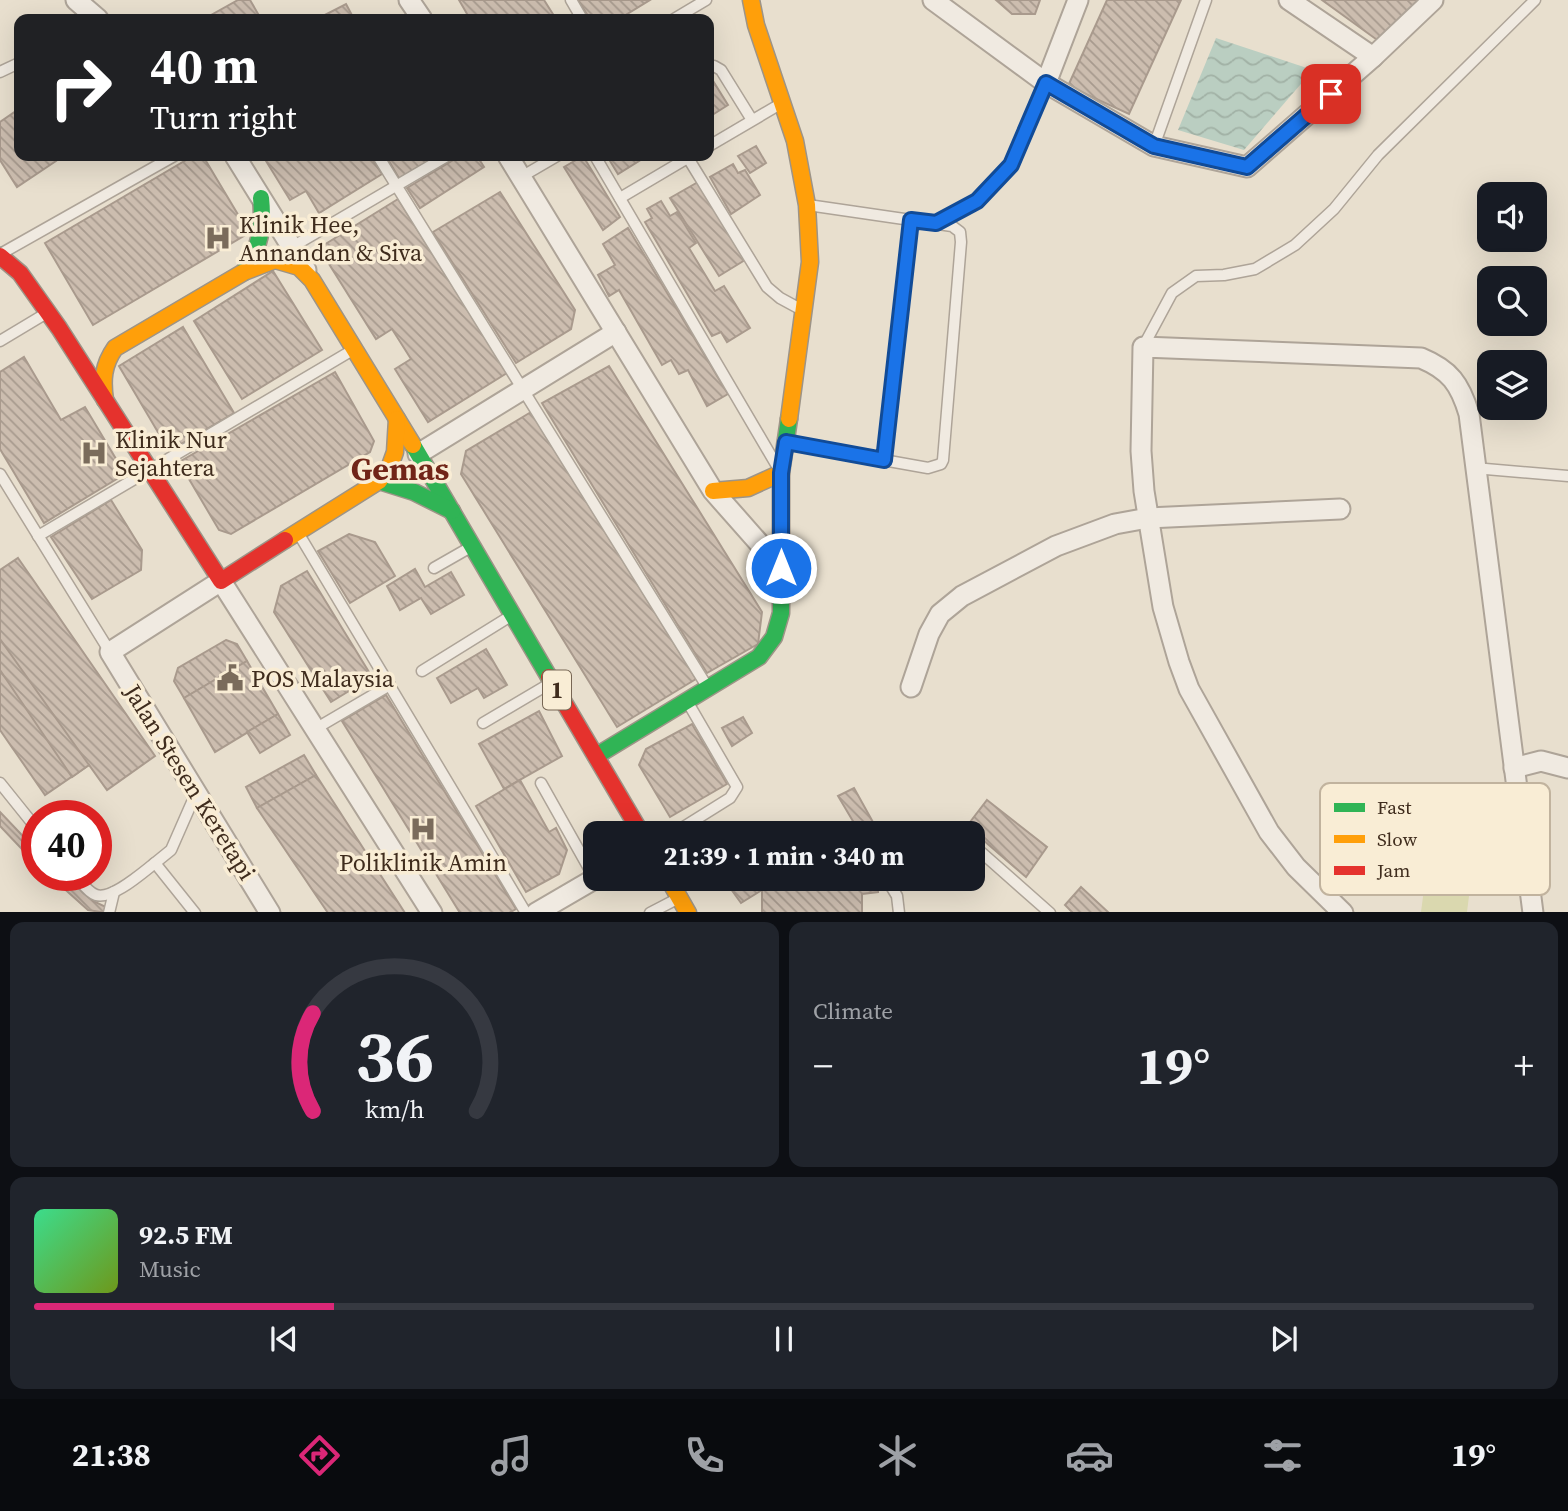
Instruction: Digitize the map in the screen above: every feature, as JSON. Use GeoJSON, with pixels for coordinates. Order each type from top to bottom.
{"type":"FeatureCollection","features":[{"type":"Feature","properties":{"kind":"main road"},"geometry":{"type":"LineString","coordinates":[[596,756],[759,657],[772,644],[781,613],[781,473],[810,262],[807,205],[795,141],[756,26],[751,0]]}},
{"type":"Feature","properties":{"kind":"main road"},"geometry":{"type":"LineString","coordinates":[[244,272],[255,256],[260,242],[264,221],[261,198]]}},
{"type":"Feature","properties":{"kind":"main road","name":"1"},"geometry":{"type":"LineString","coordinates":[[0,255],[20,273],[60,328],[221,582]]}},
{"type":"Feature","properties":{"kind":"main road","name":"1"},"geometry":{"type":"LineString","coordinates":[[60,328],[76,341],[92,347],[114,348],[244,272],[275,260],[299,267],[312,280],[355,349],[634,821]]}},
{"type":"Feature","properties":{"kind":"main road"},"geometry":{"type":"LineString","coordinates":[[105,400],[102,370],[114,348]]}},
{"type":"Feature","properties":{"kind":"main road"},"geometry":{"type":"LineString","coordinates":[[221,582],[379,481],[394,464],[398,441],[397,419]]}},
{"type":"Feature","properties":{"kind":"main road"},"geometry":{"type":"LineString","coordinates":[[713,491],[742,491],[763,485],[781,473]]}},
{"type":"Feature","properties":{"kind":"main road"},"geometry":{"type":"LineString","coordinates":[[379,481],[414,492],[452,511]]}},
{"type":"Feature","properties":{"kind":"main road"},"geometry":{"type":"LineString","coordinates":[[675,891],[688,912]]}},
{"type":"Feature","properties":{"kind":"street"},"geometry":{"type":"LineString","coordinates":[[76,0],[92,14]]}},
{"type":"Feature","properties":{"kind":"street"},"geometry":{"type":"LineString","coordinates":[[933,0],[954,12],[1046,83],[1154,146],[1247,167],[1373,57],[1433,0]]}},
{"type":"Feature","properties":{"kind":"street"},"geometry":{"type":"LineString","coordinates":[[1046,83],[1078,0]]}},
{"type":"Feature","properties":{"kind":"street"},"geometry":{"type":"LineString","coordinates":[[1289,0],[1373,57]]}},
{"type":"Feature","properties":{"kind":"street"},"geometry":{"type":"LineString","coordinates":[[238,161],[312,280]]}},
{"type":"Feature","properties":{"kind":"street"},"geometry":{"type":"LineString","coordinates":[[511,161],[713,491],[781,568]]}},
{"type":"Feature","properties":{"kind":"street"},"geometry":{"type":"LineString","coordinates":[[418,454],[616,332]]}},
{"type":"Feature","properties":{"kind":"street"},"geometry":{"type":"LineString","coordinates":[[1320,890],[1296,867],[1269,832],[1189,689],[1179,662],[1163,607],[1141,451],[1143,347],[1421,358],[1438,365],[1452,377],[1462,392],[1469,414],[1516,783]]}},
{"type":"Feature","properties":{"kind":"street"},"geometry":{"type":"LineString","coordinates":[[911,687],[933,624],[940,614],[962,596],[1056,546],[1115,524],[1149,517],[1340,509]]}},
{"type":"Feature","properties":{"kind":"street"},"geometry":{"type":"LineString","coordinates":[[110,652],[221,582],[432,912]]}},
{"type":"Feature","properties":{"kind":"street","name":"Jalan Stesen Keretapi"},"geometry":{"type":"LineString","coordinates":[[110,652],[270,912]]}},
{"type":"Feature","properties":{"kind":"street"},"geometry":{"type":"LineString","coordinates":[[1514,768],[1541,761],[1568,768]]}},
{"type":"Feature","properties":{"kind":"street"},"geometry":{"type":"LineString","coordinates":[[536,912],[583,886]]}},
{"type":"Feature","properties":{"kind":"street"},"geometry":{"type":"LineString","coordinates":[[1325,895],[1343,912]]}},
{"type":"Feature","properties":{"kind":"lane"},"geometry":{"type":"LineString","coordinates":[[682,14],[706,0]]}},
{"type":"Feature","properties":{"kind":"lane"},"geometry":{"type":"LineString","coordinates":[[1154,146],[1206,0]]}},
{"type":"Feature","properties":{"kind":"lane"},"geometry":{"type":"LineString","coordinates":[[1143,347],[1172,293],[1196,276],[1224,275],[1255,269],[1295,245],[1334,209],[1378,155],[1535,0]]}},
{"type":"Feature","properties":{"kind":"lane"},"geometry":{"type":"LineString","coordinates":[[714,66],[721,70],[752,120]]}},
{"type":"Feature","properties":{"kind":"lane"},"geometry":{"type":"LineString","coordinates":[[936,223],[977,201],[1011,165],[1046,83]]}},
{"type":"Feature","properties":{"kind":"lane"},"geometry":{"type":"LineString","coordinates":[[714,143],[783,102]]}},
{"type":"Feature","properties":{"kind":"lane"},"geometry":{"type":"LineString","coordinates":[[0,255],[165,161]]}},
{"type":"Feature","properties":{"kind":"lane"},"geometry":{"type":"LineString","coordinates":[[381,161],[708,688]]}},
{"type":"Feature","properties":{"kind":"lane"},"geometry":{"type":"LineString","coordinates":[[292,247],[439,161]]}},
{"type":"Feature","properties":{"kind":"lane"},"geometry":{"type":"LineString","coordinates":[[521,177],[548,161]]}},
{"type":"Feature","properties":{"kind":"lane"},"geometry":{"type":"LineString","coordinates":[[598,161],[781,473]]}},
{"type":"Feature","properties":{"kind":"lane"},"geometry":{"type":"LineString","coordinates":[[620,198],[683,161]]}},
{"type":"Feature","properties":{"kind":"lane"},"geometry":{"type":"LineString","coordinates":[[692,161],[767,287],[805,312]]}},
{"type":"Feature","properties":{"kind":"lane"},"geometry":{"type":"LineString","coordinates":[[786,442],[933,468],[943,460],[960,232],[952,226],[936,223],[807,205]]}},
{"type":"Feature","properties":{"kind":"lane"},"geometry":{"type":"LineString","coordinates":[[884,460],[911,220]]}},
{"type":"Feature","properties":{"kind":"lane"},"geometry":{"type":"LineString","coordinates":[[0,341],[48,312]]}},
{"type":"Feature","properties":{"kind":"lane"},"geometry":{"type":"LineString","coordinates":[[38,536],[355,349]]}},
{"type":"Feature","properties":{"kind":"lane"},"geometry":{"type":"LineString","coordinates":[[1475,468],[1568,476]]}},
{"type":"Feature","properties":{"kind":"lane"},"geometry":{"type":"LineString","coordinates":[[0,474],[110,652]]}},
{"type":"Feature","properties":{"kind":"lane"},"geometry":{"type":"LineString","coordinates":[[298,533],[526,912]]}},
{"type":"Feature","properties":{"kind":"lane"},"geometry":{"type":"LineString","coordinates":[[434,568],[473,546]]}},
{"type":"Feature","properties":{"kind":"lane"},"geometry":{"type":"LineString","coordinates":[[422,671],[513,615]]}},
{"type":"Feature","properties":{"kind":"lane"},"geometry":{"type":"LineString","coordinates":[[483,723],[552,682]]}},
{"type":"Feature","properties":{"kind":"lane"},"geometry":{"type":"LineString","coordinates":[[315,729],[390,685]]}},
{"type":"Feature","properties":{"kind":"lane"},"geometry":{"type":"LineString","coordinates":[[687,701],[737,787],[730,798],[693,821]]}},
{"type":"Feature","properties":{"kind":"lane"},"geometry":{"type":"LineString","coordinates":[[0,783],[21,809]]}},
{"type":"Feature","properties":{"kind":"lane"},"geometry":{"type":"LineString","coordinates":[[541,783],[583,858]]}},
{"type":"Feature","properties":{"kind":"lane"},"geometry":{"type":"LineString","coordinates":[[89,891],[95,895],[114,892],[172,850],[196,793]]}},
{"type":"Feature","properties":{"kind":"lane"},"geometry":{"type":"LineString","coordinates":[[985,855],[1050,912]]}},
{"type":"Feature","properties":{"kind":"lane"},"geometry":{"type":"LineString","coordinates":[[155,863],[195,912]]}},
{"type":"Feature","properties":{"kind":"lane"},"geometry":{"type":"LineString","coordinates":[[894,891],[899,912]]}},
{"type":"Feature","properties":{"kind":"lane"},"geometry":{"type":"LineString","coordinates":[[109,912],[114,892]]}},
{"type":"Feature","properties":{"kind":"lane"},"geometry":{"type":"LineString","coordinates":[[650,912],[679,898]]}},
{"type":"Feature","properties":{"kind":"shaded area"},"geometry":{"type":"Polygon","coordinates":[[[1423,895],[1469,895],[1467,912],[1421,912],[1423,895]]]}},
{"type":"Feature","properties":{"kind":"water"},"geometry":{"type":"Polygon","coordinates":[[[1216,38],[1313,70],[1244,150],[1178,130],[1216,38]]]}},
{"type":"Feature","properties":{"kind":"building"},"geometry":{"type":"Polygon","coordinates":[[[238,0],[250,0],[258,14],[213,14],[238,0]]]}},
{"type":"Feature","properties":{"kind":"building"},"geometry":{"type":"Polygon","coordinates":[[[459,0],[544,0],[553,14],[467,14],[459,0]]]}},
{"type":"Feature","properties":{"kind":"building"},"geometry":{"type":"Polygon","coordinates":[[[578,0],[650,0],[627,14],[587,14],[578,0]]]}},
{"type":"Feature","properties":{"kind":"building"},"geometry":{"type":"Polygon","coordinates":[[[996,0],[1040,0],[1035,14],[1012,14],[996,0]]]}},
{"type":"Feature","properties":{"kind":"building"},"geometry":{"type":"Polygon","coordinates":[[[1107,0],[1181,0],[1129,114],[1068,86],[1107,0]]]}},
{"type":"Feature","properties":{"kind":"building"},"geometry":{"type":"Polygon","coordinates":[[[1322,0],[1419,0],[1380,42],[1322,0]]]}},
{"type":"Feature","properties":{"kind":"building"},"geometry":{"type":"Polygon","coordinates":[[[346,4],[351,14],[327,14],[346,4]]]}},
{"type":"Feature","properties":{"kind":"building"},"geometry":{"type":"Polygon","coordinates":[[[714,82],[728,105],[714,114],[714,82]]]}},
{"type":"Feature","properties":{"kind":"building"},"geometry":{"type":"Polygon","coordinates":[[[14,112],[14,161],[56,161],[17,187],[0,160],[0,122],[14,112]]]}},
{"type":"Feature","properties":{"kind":"building"},"geometry":{"type":"Polygon","coordinates":[[[756,146],[766,163],[750,173],[738,156],[756,146]]]}},
{"type":"Feature","properties":{"kind":"building"},"geometry":{"type":"Polygon","coordinates":[[[184,161],[206,161],[249,233],[93,325],[45,243],[184,161]]]}},
{"type":"Feature","properties":{"kind":"building"},"geometry":{"type":"Polygon","coordinates":[[[266,161],[373,161],[382,174],[319,213],[306,191],[290,200],[266,161]]]}},
{"type":"Feature","properties":{"kind":"building"},"geometry":{"type":"Polygon","coordinates":[[[389,161],[430,161],[400,180],[389,161]]]}},
{"type":"Feature","properties":{"kind":"building"},"geometry":{"type":"Polygon","coordinates":[[[452,161],[480,161],[484,167],[420,208],[407,188],[452,161]]]}},
{"type":"Feature","properties":{"kind":"building"},"geometry":{"type":"Polygon","coordinates":[[[574,161],[586,161],[620,217],[603,230],[564,167],[574,161]]]}},
{"type":"Feature","properties":{"kind":"building"},"geometry":{"type":"Polygon","coordinates":[[[610,161],[639,161],[618,174],[610,161]]]}},
{"type":"Feature","properties":{"kind":"building"},"geometry":{"type":"Polygon","coordinates":[[[733,164],[738,173],[745,170],[760,195],[731,214],[710,177],[733,164]]]}},
{"type":"Feature","properties":{"kind":"building"},"geometry":{"type":"Polygon","coordinates":[[[698,182],[745,260],[719,276],[670,198],[698,182]]]}},
{"type":"Feature","properties":{"kind":"building"},"geometry":{"type":"Polygon","coordinates":[[[500,192],[575,310],[571,329],[516,363],[433,232],[500,192]]]}},
{"type":"Feature","properties":{"kind":"building"},"geometry":{"type":"Polygon","coordinates":[[[398,199],[507,373],[428,422],[395,369],[411,359],[392,329],[376,339],[319,248],[398,199]]]}},
{"type":"Feature","properties":{"kind":"building"},"geometry":{"type":"Polygon","coordinates":[[[661,201],[670,216],[677,212],[696,243],[689,248],[715,291],[724,286],[750,328],[727,342],[721,332],[712,336],[645,222],[652,218],[647,209],[661,201]]]}},
{"type":"Feature","properties":{"kind":"building"},"geometry":{"type":"Polygon","coordinates":[[[628,228],[728,394],[707,406],[688,370],[679,374],[671,360],[662,365],[619,290],[609,296],[598,275],[615,265],[603,244],[628,228]]]}},
{"type":"Feature","properties":{"kind":"building"},"geometry":{"type":"Polygon","coordinates":[[[273,271],[322,350],[242,399],[194,321],[273,271]]]}},
{"type":"Feature","properties":{"kind":"building"},"geometry":{"type":"Polygon","coordinates":[[[183,327],[234,413],[169,451],[119,366],[183,327]]]}},
{"type":"Feature","properties":{"kind":"building"},"geometry":{"type":"Polygon","coordinates":[[[24,357],[61,420],[85,407],[125,474],[44,523],[0,449],[0,372],[24,357]]]}},
{"type":"Feature","properties":{"kind":"building"},"geometry":{"type":"Polygon","coordinates":[[[609,366],[762,612],[758,644],[707,673],[542,403],[609,366]]]}},
{"type":"Feature","properties":{"kind":"building"},"geometry":{"type":"Polygon","coordinates":[[[335,372],[374,441],[370,452],[231,534],[219,530],[179,462],[335,372]]]}},
{"type":"Feature","properties":{"kind":"building"},"geometry":{"type":"Polygon","coordinates":[[[531,412],[696,679],[617,727],[461,474],[466,451],[531,412]]]}},
{"type":"Feature","properties":{"kind":"building"},"geometry":{"type":"Polygon","coordinates":[[[111,500],[142,550],[141,570],[92,599],[51,537],[111,500]]]}},
{"type":"Feature","properties":{"kind":"building"},"geometry":{"type":"Polygon","coordinates":[[[349,534],[375,542],[395,576],[350,603],[318,551],[349,534]]]}},
{"type":"Feature","properties":{"kind":"building"},"geometry":{"type":"Polygon","coordinates":[[[18,558],[155,756],[107,790],[89,765],[45,795],[0,730],[0,570],[18,558]]]}},
{"type":"Feature","properties":{"kind":"building"},"geometry":{"type":"Polygon","coordinates":[[[415,569],[425,587],[451,572],[464,595],[431,614],[421,598],[400,610],[387,586],[415,569]]]}},
{"type":"Feature","properties":{"kind":"building"},"geometry":{"type":"Polygon","coordinates":[[[307,571],[372,677],[331,702],[274,612],[281,586],[307,571]]]}},
{"type":"Feature","properties":{"kind":"building"},"geometry":{"type":"Polygon","coordinates":[[[0,639],[89,765],[72,777],[0,670],[0,639]]]}},
{"type":"Feature","properties":{"kind":"building"},"geometry":{"type":"Polygon","coordinates":[[[226,640],[237,644],[247,661],[184,698],[174,681],[178,668],[226,640]]]}},
{"type":"Feature","properties":{"kind":"building"},"geometry":{"type":"Polygon","coordinates":[[[486,649],[507,685],[484,698],[478,688],[451,703],[437,678],[486,649]]]}},
{"type":"Feature","properties":{"kind":"building"},"geometry":{"type":"Polygon","coordinates":[[[247,661],[278,714],[215,752],[184,698],[247,661]]]}},
{"type":"Feature","properties":{"kind":"building"},"geometry":{"type":"Polygon","coordinates":[[[386,695],[516,909],[511,912],[459,912],[342,721],[386,695]]]}},
{"type":"Feature","properties":{"kind":"building"},"geometry":{"type":"Polygon","coordinates":[[[539,711],[562,756],[504,789],[479,744],[539,711]]]}},
{"type":"Feature","properties":{"kind":"building"},"geometry":{"type":"Polygon","coordinates":[[[278,714],[290,735],[260,753],[247,732],[278,714]]]}},
{"type":"Feature","properties":{"kind":"building"},"geometry":{"type":"Polygon","coordinates":[[[743,717],[752,733],[732,746],[722,728],[743,717]]]}},
{"type":"Feature","properties":{"kind":"building"},"geometry":{"type":"Polygon","coordinates":[[[692,724],[727,784],[670,817],[639,765],[646,749],[692,724]]]}},
{"type":"Feature","properties":{"kind":"building"},"geometry":{"type":"Polygon","coordinates":[[[304,755],[316,775],[257,808],[246,787],[304,755]]]}},
{"type":"Feature","properties":{"kind":"building"},"geometry":{"type":"Polygon","coordinates":[[[316,775],[404,912],[327,912],[257,808],[316,775]]]}},
{"type":"Feature","properties":{"kind":"building"},"geometry":{"type":"Polygon","coordinates":[[[520,780],[549,832],[556,828],[567,850],[559,874],[526,892],[476,806],[520,780]]]}},
{"type":"Feature","properties":{"kind":"building"},"geometry":{"type":"Polygon","coordinates":[[[854,788],[872,821],[853,821],[838,796],[854,788]]]}},
{"type":"Feature","properties":{"kind":"building"},"geometry":{"type":"Polygon","coordinates":[[[987,800],[1047,847],[1026,877],[985,842],[985,821],[971,821],[987,800]]]}},
{"type":"Feature","properties":{"kind":"building"},"geometry":{"type":"Polygon","coordinates":[[[0,812],[21,834],[21,848],[0,826],[0,812]]]}},
{"type":"Feature","properties":{"kind":"building"},"geometry":{"type":"Polygon","coordinates":[[[1081,887],[1108,912],[1072,912],[1065,905],[1081,887]]]}},
{"type":"Feature","properties":{"kind":"building"},"geometry":{"type":"Polygon","coordinates":[[[67,891],[82,891],[93,901],[108,908],[107,912],[88,910],[67,891]]]}},
{"type":"Feature","properties":{"kind":"building"},"geometry":{"type":"Polygon","coordinates":[[[732,891],[760,891],[741,903],[732,891]]]}},
{"type":"Feature","properties":{"kind":"building"},"geometry":{"type":"Polygon","coordinates":[[[762,891],[878,891],[862,894],[862,912],[762,912],[762,891]]]}},
{"type":"Feature","properties":{"kind":"traffic: fast"},"geometry":{"type":"LineString","coordinates":[[244,272],[260,236],[261,198]]}},
{"type":"Feature","properties":{"kind":"traffic: fast"},"geometry":{"type":"LineString","coordinates":[[596,756],[759,657],[774,637],[781,613],[781,473],[789,419]]}},
{"type":"Feature","properties":{"kind":"traffic: fast"},"geometry":{"type":"LineString","coordinates":[[413,445],[549,677]]}},
{"type":"Feature","properties":{"kind":"traffic: fast"},"geometry":{"type":"LineString","coordinates":[[379,481],[414,492],[452,511]]}},
{"type":"Feature","properties":{"kind":"traffic: slow"},"geometry":{"type":"LineString","coordinates":[[751,0],[756,25],[795,141],[807,205],[810,262],[789,419]]}},
{"type":"Feature","properties":{"kind":"traffic: slow"},"geometry":{"type":"LineString","coordinates":[[105,400],[104,373],[115,348],[244,272],[275,260],[299,267],[312,280],[413,445]]}},
{"type":"Feature","properties":{"kind":"traffic: slow"},"geometry":{"type":"LineString","coordinates":[[285,540],[379,481],[390,466],[395,452],[397,419]]}},
{"type":"Feature","properties":{"kind":"traffic: slow"},"geometry":{"type":"LineString","coordinates":[[713,491],[748,488],[781,473]]}},
{"type":"Feature","properties":{"kind":"traffic: slow"},"geometry":{"type":"LineString","coordinates":[[675,891],[687,912]]}},
{"type":"Feature","properties":{"kind":"traffic: jam"},"geometry":{"type":"LineString","coordinates":[[0,256],[20,273],[59,328],[221,581],[285,540]]}},
{"type":"Feature","properties":{"kind":"traffic: jam"},"geometry":{"type":"LineString","coordinates":[[549,677],[634,821]]}},
{"type":"Feature","properties":{"kind":"place","name":"Klinik Hee, Annandan & Siva"},"geometry":{"type":"Point","coordinates":[218,238]}},
{"type":"Feature","properties":{"kind":"place","name":"Klinik Nur Sejahtera"},"geometry":{"type":"Point","coordinates":[94,453]}},
{"type":"Feature","properties":{"kind":"place","name":"POS Malaysia"},"geometry":{"type":"Point","coordinates":[230,678]}},
{"type":"Feature","properties":{"kind":"place","name":"Poliklinik Amin"},"geometry":{"type":"Point","coordinates":[423,829]}},
{"type":"Feature","properties":{"kind":"district","name":"Gemas"},"geometry":{"type":"Point","coordinates":[400,469]}},
{"type":"Feature","properties":{"kind":"route"},"geometry":{"type":"LineString","coordinates":[[781,568],[781,473],[786,442],[884,460],[911,220],[936,223],[977,201],[1011,165],[1046,83],[1154,146],[1247,167],[1331,94]]}}]}
